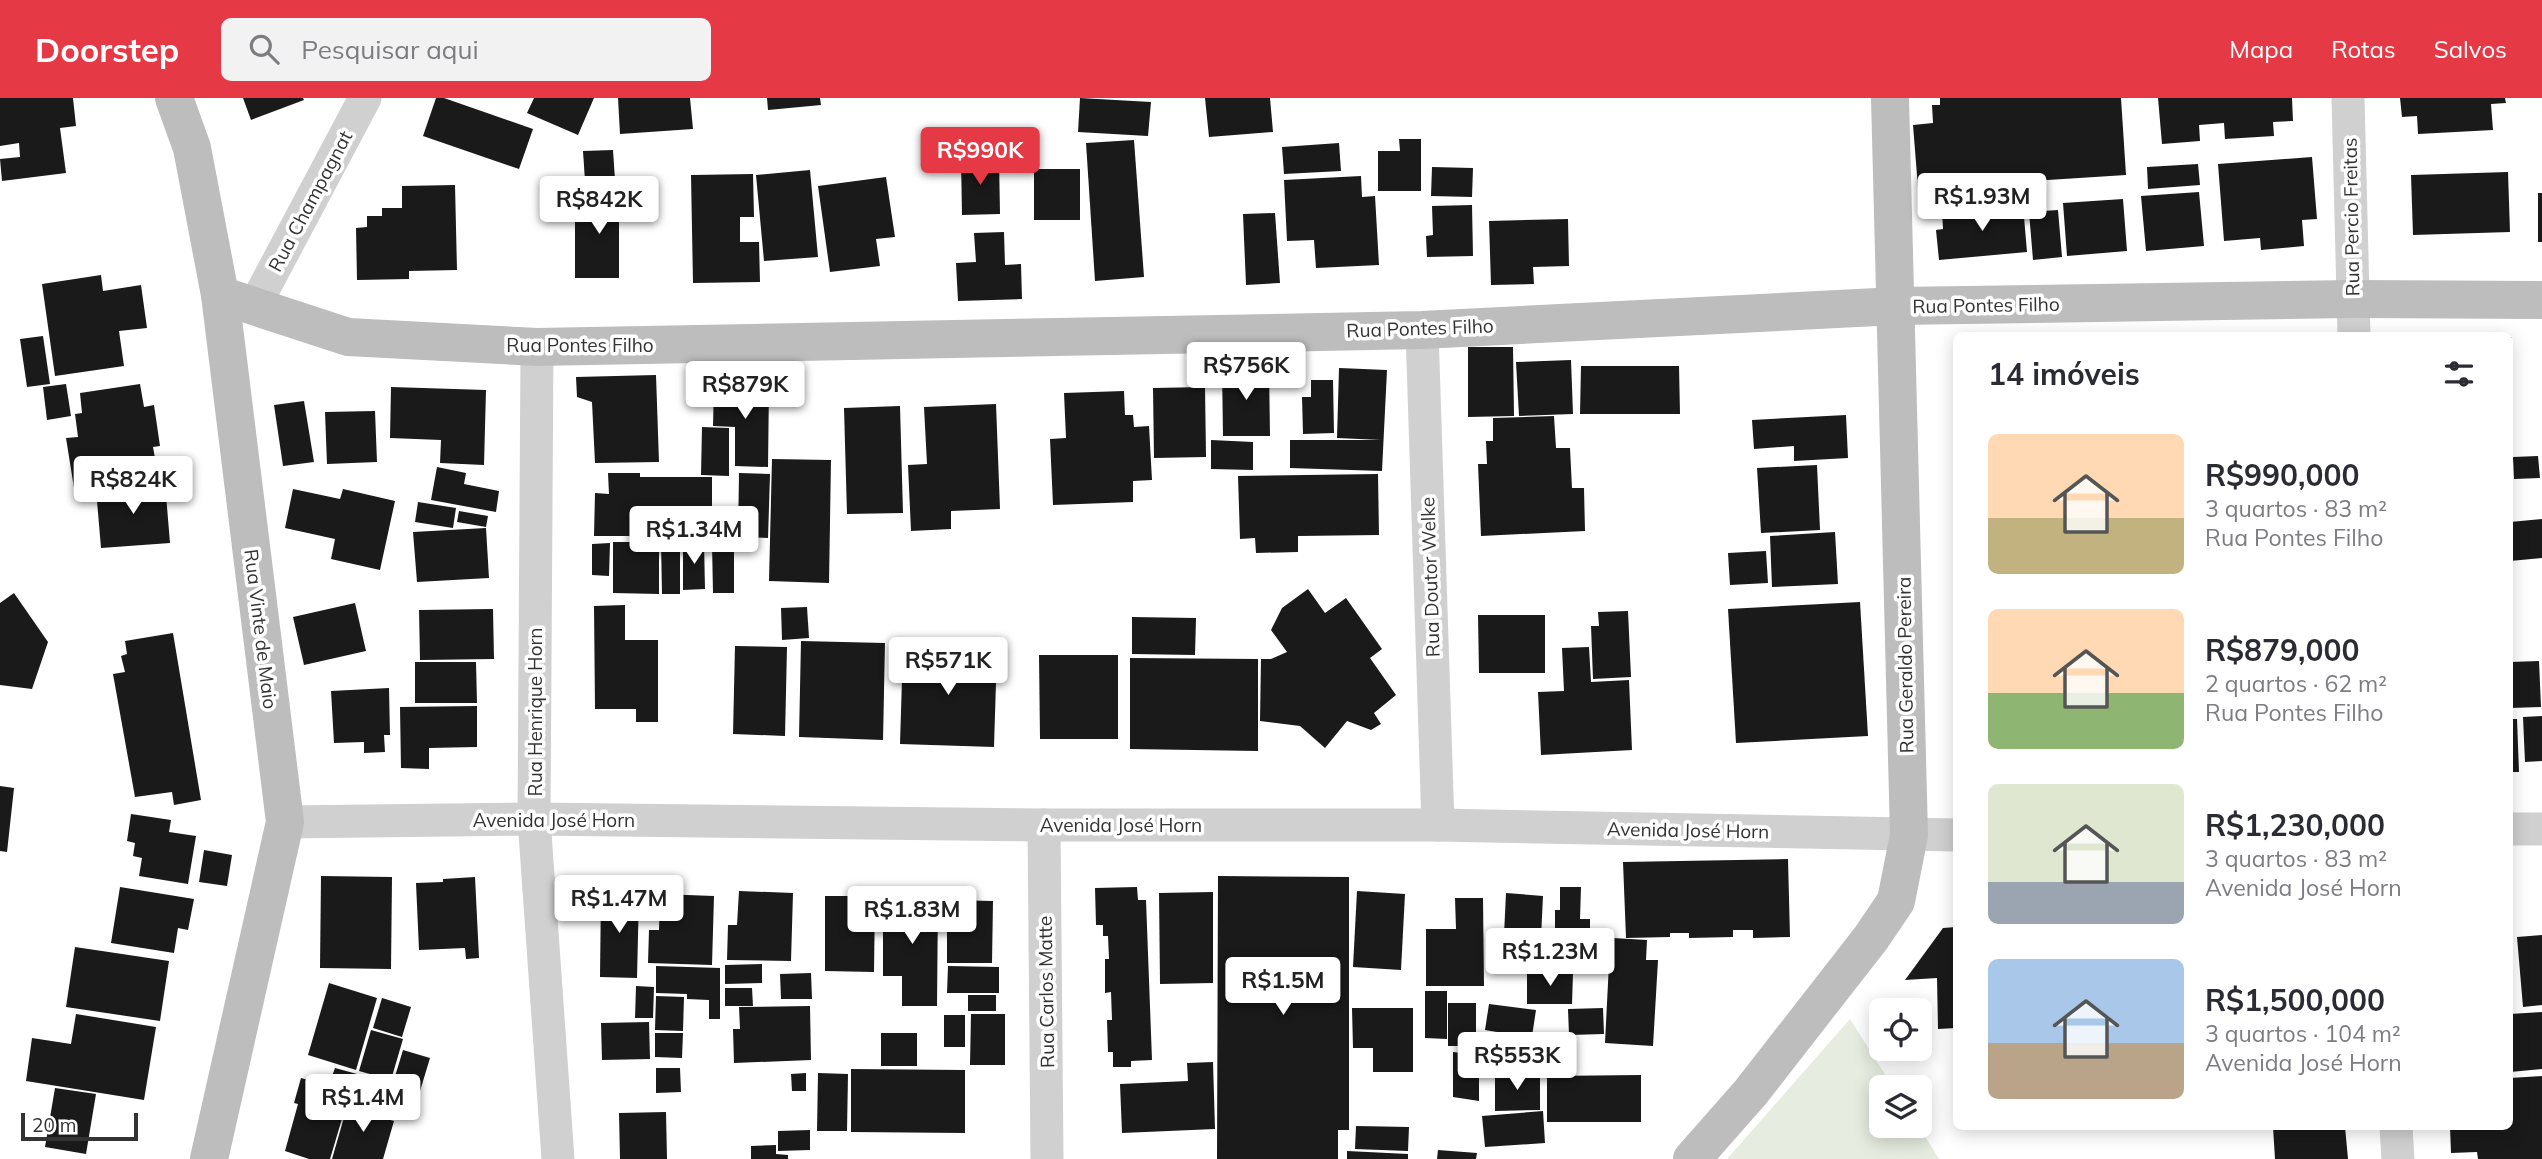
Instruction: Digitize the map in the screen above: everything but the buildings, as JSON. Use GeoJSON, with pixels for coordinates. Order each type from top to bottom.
{"type":"FeatureCollection","features":[{"type":"Feature","properties":{"kind":"street","name":"Rua Vinte de Maio"},"geometry":{"type":"LineString","coordinates":[[174,98],[238,300],[285,822],[209,1159]]}},
{"type":"Feature","properties":{"kind":"street","name":"Rua Champagnat"},"geometry":{"type":"LineString","coordinates":[[238,300],[365,98]]}},
{"type":"Feature","properties":{"kind":"street","name":"Rua Geraldo Pereira"},"geometry":{"type":"LineString","coordinates":[[1692,1159],[1751,1092],[1871,938],[1896,901],[1909,835],[1890,98]]}},
{"type":"Feature","properties":{"kind":"street","name":"Rua Percio Freitas"},"geometry":{"type":"LineString","coordinates":[[2348,98],[2353,317]]}},
{"type":"Feature","properties":{"kind":"street","name":"Rua Pontes Filho"},"geometry":{"type":"LineString","coordinates":[[238,300],[348,337],[537,347],[1422,330],[1897,306],[2353,317],[2542,300]]}},
{"type":"Feature","properties":{"kind":"street","name":"Rua Doutor Welke"},"geometry":{"type":"LineString","coordinates":[[1422,330],[1438,825]]}},
{"type":"Feature","properties":{"kind":"street","name":"Rua Henrique Horn"},"geometry":{"type":"LineString","coordinates":[[537,347],[534,819],[558,1159]]}},
{"type":"Feature","properties":{"kind":"street","name":"Avenida José Horn"},"geometry":{"type":"LineString","coordinates":[[285,822],[534,819],[1044,825],[1438,825],[1953,835]]}},
{"type":"Feature","properties":{"kind":"street","name":"Rua Carlos Matte"},"geometry":{"type":"LineString","coordinates":[[1044,825],[1047,1159]]}},
{"type":"Feature","properties":{"kind":"street"},"geometry":{"type":"LineString","coordinates":[[2513,829],[2542,828]]}},
{"type":"Feature","properties":{"kind":"street"},"geometry":{"type":"LineString","coordinates":[[2396,1130],[2398,1159]]}},
{"type":"Feature","properties":{"kind":"shaded area"},"geometry":{"type":"Polygon","coordinates":[[[1850,1019],[1869,1049],[1869,1061],[1877,1061],[1885,1075],[1869,1075],[1869,1138],[1926,1138],[1939,1159],[1727,1159],[1850,1019]]]}}]}
